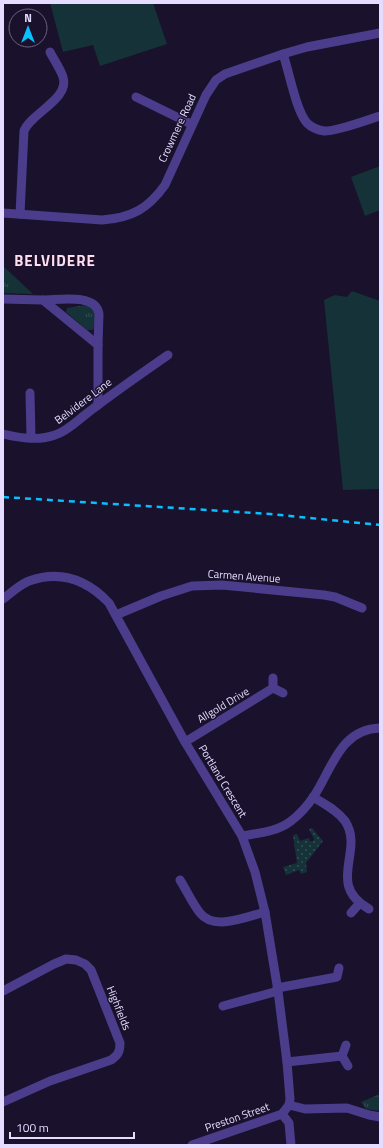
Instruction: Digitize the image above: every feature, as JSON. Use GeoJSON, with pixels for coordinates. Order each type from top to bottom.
{"type":"FeatureCollection","features":[{"type":"Feature","properties":{"kind":"street","name":"Crowmere Road"},"geometry":{"type":"LineString","coordinates":[[3,213],[102,220],[115,219],[133,214],[157,196],[165,185],[191,124],[206,94],[216,80],[225,74],[307,47],[380,33]]}},
{"type":"Feature","properties":{"kind":"street"},"geometry":{"type":"LineString","coordinates":[[20,214],[24,131],[30,122],[58,97],[63,85],[63,77],[50,52]]}},
{"type":"Feature","properties":{"kind":"street"},"geometry":{"type":"LineString","coordinates":[[283,54],[303,117],[308,124],[316,129],[325,131],[380,116]]}},
{"type":"Feature","properties":{"kind":"street"},"geometry":{"type":"LineString","coordinates":[[136,97],[191,124]]}},
{"type":"Feature","properties":{"kind":"street"},"geometry":{"type":"LineString","coordinates":[[3,299],[85,300],[94,303],[99,310],[98,404]]}},
{"type":"Feature","properties":{"kind":"street"},"geometry":{"type":"LineString","coordinates":[[43,300],[98,345]]}},
{"type":"Feature","properties":{"kind":"street","name":"Belvidere Lane"},"geometry":{"type":"LineString","coordinates":[[3,434],[14,437],[31,438],[44,438],[57,435],[168,355]]}},
{"type":"Feature","properties":{"kind":"street"},"geometry":{"type":"LineString","coordinates":[[30,393],[31,438]]}},
{"type":"Feature","properties":{"kind":"street","name":"Portland Crescent"},"geometry":{"type":"LineString","coordinates":[[3,599],[28,582],[52,577],[66,577],[78,580],[90,586],[100,594],[116,615],[185,742],[242,836],[255,872],[265,912],[278,989],[287,1062],[290,1099],[289,1105]]}},
{"type":"Feature","properties":{"kind":"street","name":"Carmen Avenue"},"geometry":{"type":"LineString","coordinates":[[116,615],[180,589],[207,584],[324,595],[335,597],[362,608]]}},
{"type":"Feature","properties":{"kind":"street"},"geometry":{"type":"LineString","coordinates":[[347,612],[350,603]]}},
{"type":"Feature","properties":{"kind":"street"},"geometry":{"type":"LineString","coordinates":[[273,678],[273,688],[283,693]]}},
{"type":"Feature","properties":{"kind":"street","name":"Allgold Drive"},"geometry":{"type":"LineString","coordinates":[[185,742],[273,688]]}},
{"type":"Feature","properties":{"kind":"street"},"geometry":{"type":"LineString","coordinates":[[242,836],[268,831],[290,822],[313,797],[339,751],[346,742],[360,733],[374,728],[380,728]]}},
{"type":"Feature","properties":{"kind":"street"},"geometry":{"type":"LineString","coordinates":[[313,797],[331,808],[346,822],[349,830],[350,841],[347,875],[348,885],[351,893],[359,904],[369,909]]}},
{"type":"Feature","properties":{"kind":"street"},"geometry":{"type":"LineString","coordinates":[[194,883],[183,884],[200,914],[208,919],[216,922],[225,922],[265,912]]}},
{"type":"Feature","properties":{"kind":"street"},"geometry":{"type":"LineString","coordinates":[[352,913],[359,904]]}},
{"type":"Feature","properties":{"kind":"street","name":"Highfields"},"geometry":{"type":"LineString","coordinates":[[3,991],[54,964],[66,959],[76,960],[85,964],[91,970],[120,1043],[120,1050],[111,1060],[50,1081],[3,1102]]}},
{"type":"Feature","properties":{"kind":"street"},"geometry":{"type":"LineString","coordinates":[[223,1006],[278,989],[339,976]]}},
{"type":"Feature","properties":{"kind":"street"},"geometry":{"type":"LineString","coordinates":[[234,1003],[236,1013]]}},
{"type":"Feature","properties":{"kind":"street"},"geometry":{"type":"LineString","coordinates":[[342,1056],[346,1045]]}},
{"type":"Feature","properties":{"kind":"street"},"geometry":{"type":"LineString","coordinates":[[287,1062],[342,1056]]}},
{"type":"Feature","properties":{"kind":"street"},"geometry":{"type":"LineString","coordinates":[[342,1056],[348,1066]]}},
{"type":"Feature","properties":{"kind":"street"},"geometry":{"type":"LineString","coordinates":[[289,1105],[305,1109],[347,1108],[380,1117]]}},
{"type":"Feature","properties":{"kind":"street","name":"Preston Street"},"geometry":{"type":"LineString","coordinates":[[192,1145],[282,1114],[289,1105]]}},
{"type":"Feature","properties":{"kind":"street"},"geometry":{"type":"LineString","coordinates":[[282,1114],[290,1124],[291,1145]]}},
{"type":"Feature","properties":{"kind":"green space"},"geometry":{"type":"Polygon","coordinates":[[[50,3],[153,3],[167,44],[100,66],[93,45],[63,52],[50,3]]]}},
{"type":"Feature","properties":{"kind":"green space"},"geometry":{"type":"Polygon","coordinates":[[[380,166],[380,210],[365,216],[351,177],[380,166]]]}},
{"type":"Feature","properties":{"kind":"green space"},"geometry":{"type":"Polygon","coordinates":[[[3,266],[33,294],[3,293],[3,266]]]}},
{"type":"Feature","properties":{"kind":"green space"},"geometry":{"type":"Polygon","coordinates":[[[352,291],[380,301],[380,489],[343,490],[324,300],[335,295],[347,297],[352,291]]]}},
{"type":"Feature","properties":{"kind":"green space"},"geometry":{"type":"Polygon","coordinates":[[[86,305],[92,309],[95,315],[93,330],[87,330],[66,312],[67,308],[86,305]]]}},
{"type":"Feature","properties":{"kind":"green space"},"geometry":{"type":"Polygon","coordinates":[[[312,828],[323,841],[306,863],[307,872],[301,874],[299,870],[286,875],[283,867],[297,863],[293,835],[297,834],[300,841],[309,838],[310,841],[313,841],[314,839],[309,829],[312,828]]]}},
{"type":"Feature","properties":{"kind":"green space"},"geometry":{"type":"Polygon","coordinates":[[[380,1094],[380,1111],[366,1109],[361,1102],[380,1094]]]}},
{"type":"Feature","properties":{"kind":"railway"},"geometry":{"type":"LineString","coordinates":[[3,497],[270,514],[380,525]]}},
{"type":"Feature","properties":{"kind":"district","name":"BELVIDERE"},"geometry":{"type":"Point","coordinates":[55,261]}}]}
